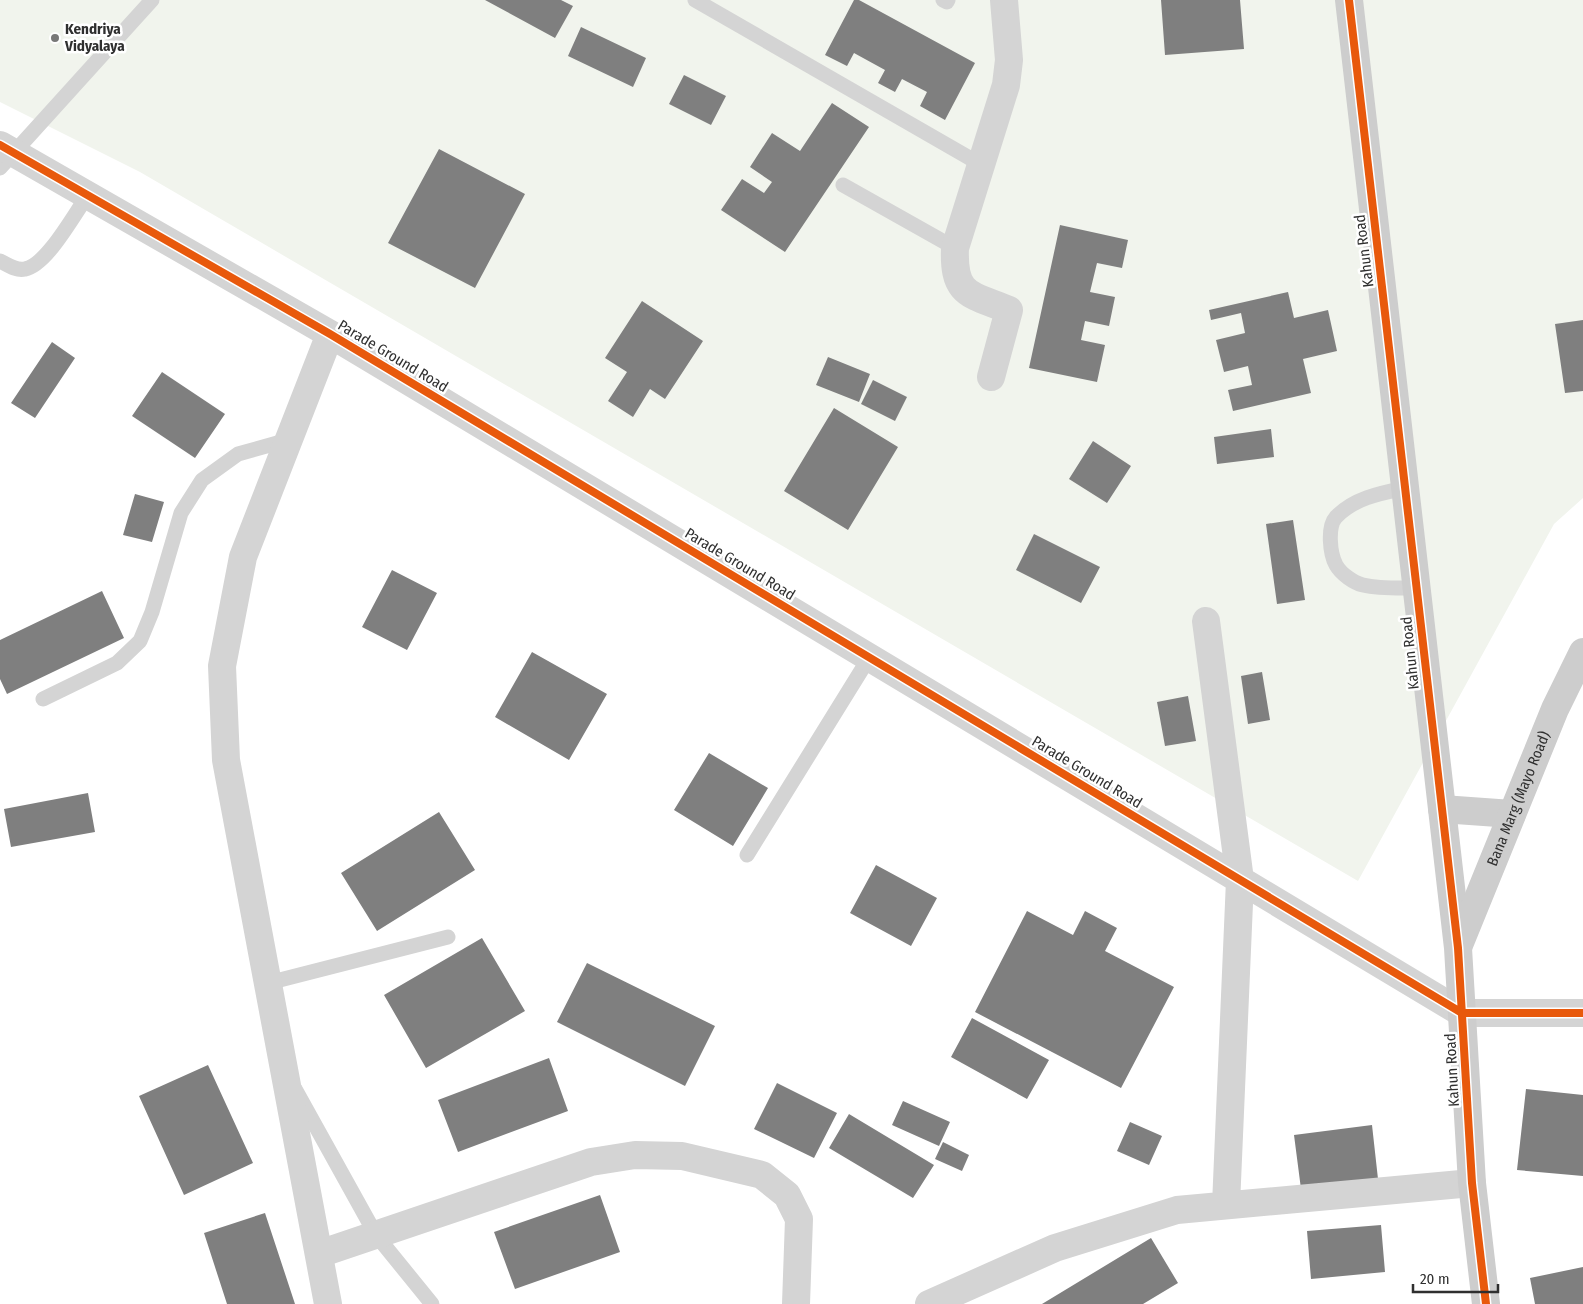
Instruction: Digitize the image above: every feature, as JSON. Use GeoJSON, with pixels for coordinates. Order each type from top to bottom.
{"type":"FeatureCollection","features":[{"type":"Feature","properties":{"kind":"street"},"geometry":{"type":"LineString","coordinates":[[991,377],[1009,310],[968,294],[960,285],[954,270],[955,248],[1006,85],[1009,60],[1004,0]]}},
{"type":"Feature","properties":{"kind":"street","name":"Kahun Road"},"geometry":{"type":"LineString","coordinates":[[1350,0],[1458,948],[1472,1183],[1486,1304]]}},
{"type":"Feature","properties":{"kind":"street","name":"Parade Ground Road"},"geometry":{"type":"LineString","coordinates":[[4,155],[88,195],[330,334],[1462,1014]]}},
{"type":"Feature","properties":{"kind":"street"},"geometry":{"type":"LineString","coordinates":[[328,1304],[226,760],[222,666],[243,557],[330,334]]}},
{"type":"Feature","properties":{"kind":"street"},"geometry":{"type":"LineString","coordinates":[[1206,621],[1240,880],[1226,1205]]}},
{"type":"Feature","properties":{"kind":"street","name":"Bana Marg (Mayo Road)"},"geometry":{"type":"LineString","coordinates":[[1458,948],[1555,709],[1583,652]]}},
{"type":"Feature","properties":{"kind":"street"},"geometry":{"type":"LineString","coordinates":[[1442,809],[1512,814]]}},
{"type":"Feature","properties":{"kind":"street"},"geometry":{"type":"LineString","coordinates":[[1462,1014],[1583,1013]]}},
{"type":"Feature","properties":{"kind":"street"},"geometry":{"type":"LineString","coordinates":[[319,1254],[591,1162],[635,1155],[682,1156],[762,1175],[787,1195],[799,1219],[796,1304]]}},
{"type":"Feature","properties":{"kind":"street"},"geometry":{"type":"LineString","coordinates":[[929,1304],[1055,1248],[1177,1210],[1472,1183]]}},
{"type":"Feature","properties":{"kind":"lane"},"geometry":{"type":"LineString","coordinates":[[4,155],[152,0]]}},
{"type":"Feature","properties":{"kind":"lane"},"geometry":{"type":"LineString","coordinates":[[695,0],[980,164]]}},
{"type":"Feature","properties":{"kind":"lane"},"geometry":{"type":"LineString","coordinates":[[943,0],[948,0]]}},
{"type":"Feature","properties":{"kind":"lane"},"geometry":{"type":"LineString","coordinates":[[843,185],[955,248]]}},
{"type":"Feature","properties":{"kind":"lane"},"geometry":{"type":"LineString","coordinates":[[0,261],[12,268],[24,269],[34,266],[45,256],[88,195]]}},
{"type":"Feature","properties":{"kind":"lane"},"geometry":{"type":"LineString","coordinates":[[43,699],[117,663],[140,640],[152,612],[182,513],[202,480],[238,454],[288,440]]}},
{"type":"Feature","properties":{"kind":"lane"},"geometry":{"type":"LineString","coordinates":[[1405,488],[1363,499],[1343,510],[1334,519],[1330,528],[1333,554],[1336,565],[1348,578],[1362,585],[1417,588]]}},
{"type":"Feature","properties":{"kind":"lane"},"geometry":{"type":"LineString","coordinates":[[747,855],[869,658]]}},
{"type":"Feature","properties":{"kind":"lane"},"geometry":{"type":"LineString","coordinates":[[268,983],[448,937]]}},
{"type":"Feature","properties":{"kind":"lane"},"geometry":{"type":"LineString","coordinates":[[284,1070],[376,1235],[432,1304]]}},
{"type":"Feature","properties":{"kind":"shaded area"},"geometry":{"type":"Polygon","coordinates":[[[0,0],[1583,0],[1583,498],[1554,524],[1358,881],[140,172],[0,102],[0,0]]]}},
{"type":"Feature","properties":{"kind":"building"},"geometry":{"type":"Polygon","coordinates":[[[485,0],[561,0],[573,6],[555,38],[485,0]]]}},
{"type":"Feature","properties":{"kind":"building"},"geometry":{"type":"Polygon","coordinates":[[[854,0],[859,0],[975,63],[945,120],[920,106],[927,92],[902,79],[895,92],[878,83],[885,70],[854,53],[847,66],[825,55],[854,0]]]}},
{"type":"Feature","properties":{"kind":"building"},"geometry":{"type":"Polygon","coordinates":[[[1161,0],[1240,0],[1244,49],[1165,55],[1161,0]]]}},
{"type":"Feature","properties":{"kind":"building"},"geometry":{"type":"Polygon","coordinates":[[[581,27],[646,58],[633,87],[568,56],[581,27]]]}},
{"type":"Feature","properties":{"kind":"building"},"geometry":{"type":"Polygon","coordinates":[[[684,75],[726,96],[711,125],[669,104],[684,75]]]}},
{"type":"Feature","properties":{"kind":"building"},"geometry":{"type":"Polygon","coordinates":[[[832,103],[869,127],[785,252],[721,210],[742,179],[764,193],[772,182],[750,167],[772,133],[800,151],[832,103]]]}},
{"type":"Feature","properties":{"kind":"building"},"geometry":{"type":"Polygon","coordinates":[[[439,149],[525,194],[475,288],[388,243],[439,149]]]}},
{"type":"Feature","properties":{"kind":"building"},"geometry":{"type":"Polygon","coordinates":[[[1060,225],[1128,240],[1122,268],[1097,263],[1090,292],[1115,297],[1109,326],[1085,321],[1081,340],[1105,345],[1097,382],[1029,368],[1060,225]]]}},
{"type":"Feature","properties":{"kind":"building"},"geometry":{"type":"Polygon","coordinates":[[[1288,292],[1294,318],[1328,310],[1337,351],[1303,359],[1311,393],[1233,411],[1228,390],[1252,385],[1248,366],[1224,372],[1216,340],[1245,333],[1241,313],[1211,320],[1209,310],[1288,292]]]}},
{"type":"Feature","properties":{"kind":"building"},"geometry":{"type":"Polygon","coordinates":[[[642,301],[703,341],[665,399],[650,389],[633,417],[608,401],[627,372],[605,358],[642,301]]]}},
{"type":"Feature","properties":{"kind":"building"},"geometry":{"type":"Polygon","coordinates":[[[1583,320],[1583,391],[1565,393],[1555,324],[1583,320]]]}},
{"type":"Feature","properties":{"kind":"building"},"geometry":{"type":"Polygon","coordinates":[[[52,342],[75,358],[35,418],[11,403],[52,342]]]}},
{"type":"Feature","properties":{"kind":"building"},"geometry":{"type":"Polygon","coordinates":[[[828,357],[870,374],[859,402],[816,385],[828,357]]]}},
{"type":"Feature","properties":{"kind":"building"},"geometry":{"type":"Polygon","coordinates":[[[162,372],[225,414],[195,458],[132,416],[162,372]]]}},
{"type":"Feature","properties":{"kind":"building"},"geometry":{"type":"Polygon","coordinates":[[[873,380],[907,397],[895,421],[861,404],[873,380]]]}},
{"type":"Feature","properties":{"kind":"building"},"geometry":{"type":"Polygon","coordinates":[[[834,408],[898,447],[848,530],[784,491],[834,408]]]}},
{"type":"Feature","properties":{"kind":"building"},"geometry":{"type":"Polygon","coordinates":[[[1271,429],[1274,457],[1217,464],[1214,437],[1271,429]]]}},
{"type":"Feature","properties":{"kind":"building"},"geometry":{"type":"Polygon","coordinates":[[[1093,441],[1131,466],[1107,503],[1069,479],[1093,441]]]}},
{"type":"Feature","properties":{"kind":"building"},"geometry":{"type":"Polygon","coordinates":[[[135,494],[164,502],[152,542],[123,535],[135,494]]]}},
{"type":"Feature","properties":{"kind":"building"},"geometry":{"type":"Polygon","coordinates":[[[1293,520],[1305,600],[1277,604],[1266,524],[1293,520]]]}},
{"type":"Feature","properties":{"kind":"building"},"geometry":{"type":"Polygon","coordinates":[[[1034,534],[1100,567],[1081,603],[1016,570],[1034,534]]]}},
{"type":"Feature","properties":{"kind":"building"},"geometry":{"type":"Polygon","coordinates":[[[392,570],[437,593],[407,650],[362,627],[392,570]]]}},
{"type":"Feature","properties":{"kind":"building"},"geometry":{"type":"Polygon","coordinates":[[[102,591],[124,638],[7,694],[0,679],[0,640],[102,591]]]}},
{"type":"Feature","properties":{"kind":"building"},"geometry":{"type":"Polygon","coordinates":[[[532,652],[607,694],[569,760],[495,717],[532,652]]]}},
{"type":"Feature","properties":{"kind":"building"},"geometry":{"type":"Polygon","coordinates":[[[1262,672],[1270,720],[1248,724],[1241,676],[1262,672]]]}},
{"type":"Feature","properties":{"kind":"building"},"geometry":{"type":"Polygon","coordinates":[[[1188,696],[1196,741],[1165,746],[1157,702],[1188,696]]]}},
{"type":"Feature","properties":{"kind":"building"},"geometry":{"type":"Polygon","coordinates":[[[709,753],[768,788],[733,846],[674,810],[709,753]]]}},
{"type":"Feature","properties":{"kind":"building"},"geometry":{"type":"Polygon","coordinates":[[[88,793],[95,832],[11,847],[4,809],[88,793]]]}},
{"type":"Feature","properties":{"kind":"building"},"geometry":{"type":"Polygon","coordinates":[[[439,812],[475,870],[377,931],[341,873],[439,812]]]}},
{"type":"Feature","properties":{"kind":"building"},"geometry":{"type":"Polygon","coordinates":[[[876,865],[937,898],[911,946],[850,913],[876,865]]]}},
{"type":"Feature","properties":{"kind":"building"},"geometry":{"type":"Polygon","coordinates":[[[1027,911],[1073,935],[1085,911],[1117,928],[1105,951],[1174,987],[1121,1088],[975,1012],[1027,911]]]}},
{"type":"Feature","properties":{"kind":"building"},"geometry":{"type":"Polygon","coordinates":[[[482,938],[525,1011],[426,1068],[384,995],[482,938]]]}},
{"type":"Feature","properties":{"kind":"building"},"geometry":{"type":"Polygon","coordinates":[[[587,963],[715,1026],[685,1086],[557,1022],[587,963]]]}},
{"type":"Feature","properties":{"kind":"building"},"geometry":{"type":"Polygon","coordinates":[[[972,1018],[1049,1060],[1027,1099],[951,1057],[972,1018]]]}},
{"type":"Feature","properties":{"kind":"building"},"geometry":{"type":"Polygon","coordinates":[[[549,1058],[568,1111],[458,1152],[438,1100],[549,1058]]]}},
{"type":"Feature","properties":{"kind":"building"},"geometry":{"type":"Polygon","coordinates":[[[208,1065],[253,1163],[184,1195],[139,1096],[208,1065]]]}},
{"type":"Feature","properties":{"kind":"building"},"geometry":{"type":"Polygon","coordinates":[[[777,1083],[837,1113],[814,1158],[754,1129],[777,1083]]]}},
{"type":"Feature","properties":{"kind":"building"},"geometry":{"type":"Polygon","coordinates":[[[1526,1089],[1583,1095],[1583,1176],[1517,1170],[1526,1089]]]}},
{"type":"Feature","properties":{"kind":"building"},"geometry":{"type":"Polygon","coordinates":[[[903,1101],[950,1122],[939,1146],[892,1125],[903,1101]]]}},
{"type":"Feature","properties":{"kind":"building"},"geometry":{"type":"Polygon","coordinates":[[[849,1114],[934,1165],[913,1198],[829,1148],[849,1114]]]}},
{"type":"Feature","properties":{"kind":"building"},"geometry":{"type":"Polygon","coordinates":[[[1130,1122],[1162,1136],[1149,1165],[1117,1151],[1130,1122]]]}},
{"type":"Feature","properties":{"kind":"building"},"geometry":{"type":"Polygon","coordinates":[[[1372,1125],[1378,1179],[1301,1189],[1294,1135],[1372,1125]]]}},
{"type":"Feature","properties":{"kind":"building"},"geometry":{"type":"Polygon","coordinates":[[[943,1142],[969,1155],[962,1171],[935,1159],[943,1142]]]}},
{"type":"Feature","properties":{"kind":"building"},"geometry":{"type":"Polygon","coordinates":[[[600,1195],[620,1252],[515,1289],[494,1232],[600,1195]]]}},
{"type":"Feature","properties":{"kind":"building"},"geometry":{"type":"Polygon","coordinates":[[[265,1213],[295,1304],[227,1304],[204,1233],[265,1213]]]}},
{"type":"Feature","properties":{"kind":"building"},"geometry":{"type":"Polygon","coordinates":[[[1381,1225],[1385,1272],[1311,1279],[1307,1231],[1381,1225]]]}},
{"type":"Feature","properties":{"kind":"building"},"geometry":{"type":"Polygon","coordinates":[[[1151,1238],[1178,1283],[1143,1304],[1042,1304],[1151,1238]]]}},
{"type":"Feature","properties":{"kind":"building"},"geometry":{"type":"Polygon","coordinates":[[[1583,1267],[1583,1304],[1535,1304],[1530,1278],[1583,1267]]]}},
{"type":"Feature","properties":{"kind":"cycle path"},"geometry":{"type":"LineString","coordinates":[[1349,0],[1458,948],[1472,1183],[1486,1304]]}},
{"type":"Feature","properties":{"kind":"cycle path"},"geometry":{"type":"LineString","coordinates":[[0,145],[330,334],[1462,1013],[1583,1013]]}},
{"type":"Feature","properties":{"kind":"place","name":"Kendriya Vidyalaya"},"geometry":{"type":"Point","coordinates":[55,38]}}]}
